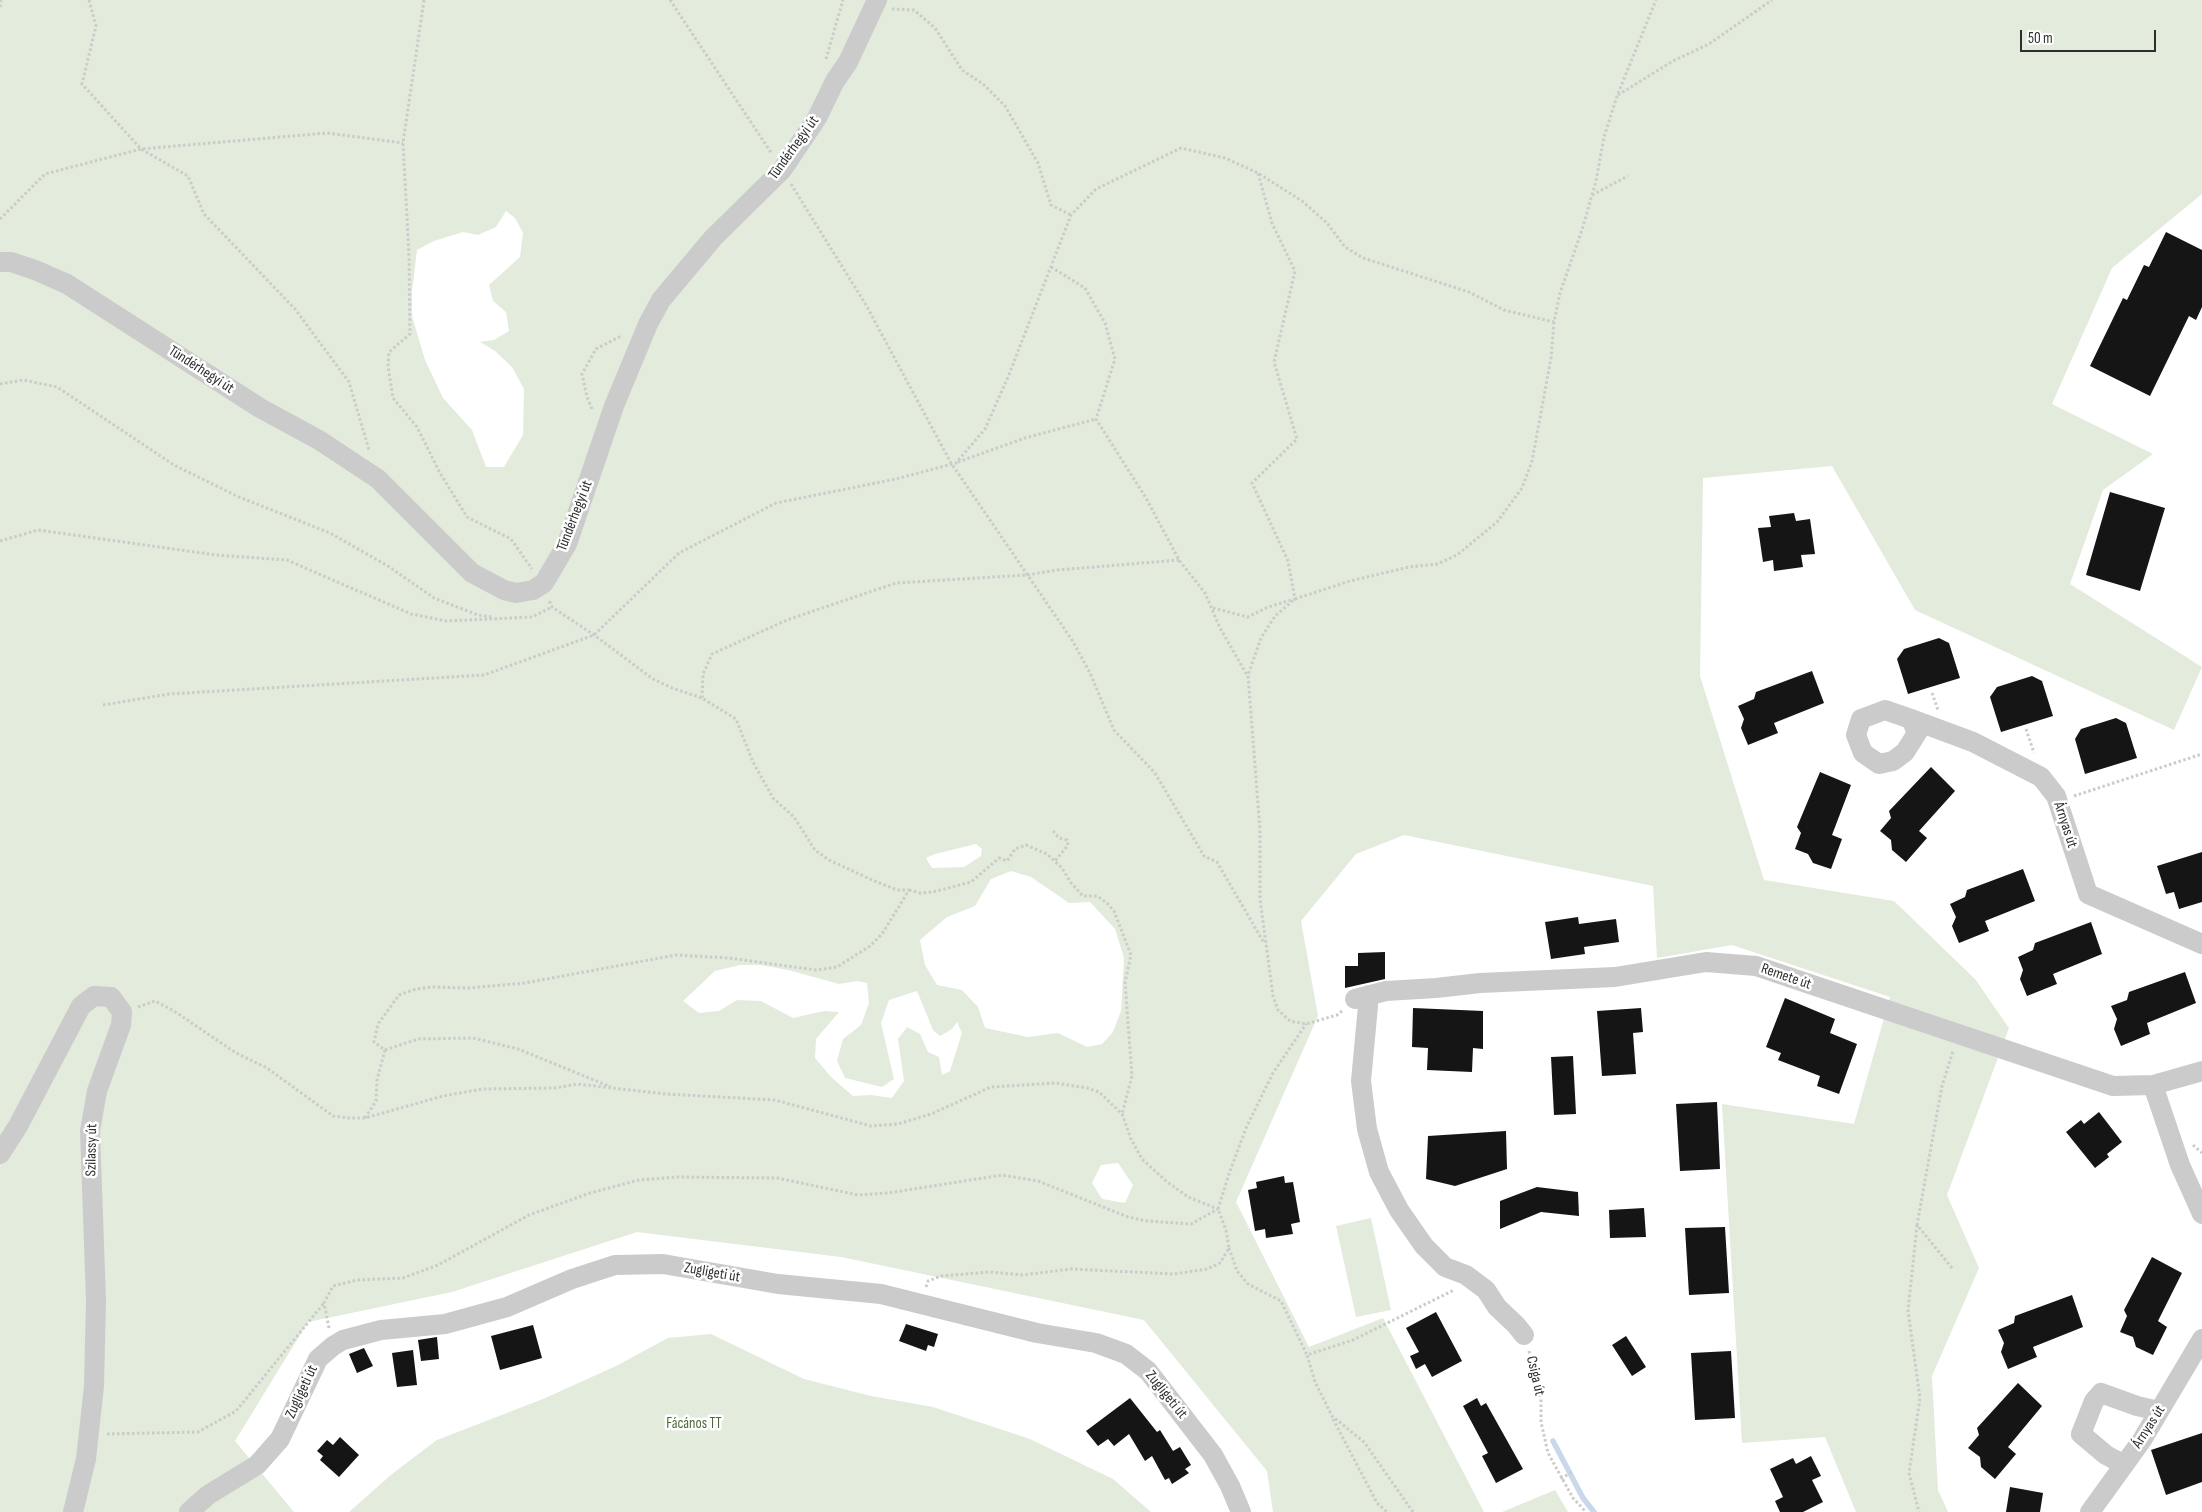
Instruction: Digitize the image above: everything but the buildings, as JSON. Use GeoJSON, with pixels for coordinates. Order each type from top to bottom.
{"type":"FeatureCollection","features":[{"type":"Feature","properties":{"kind":"street","name":"Tündérhegyi út"},"geometry":{"type":"LineString","coordinates":[[0,262],[11,262],[67,284],[260,408],[319,440],[378,479],[472,573],[497,587],[516,593],[533,590],[544,583],[567,544],[609,421],[641,341],[661,300],[713,238],[782,170],[817,118],[835,81],[848,62],[875,4]]}},
{"type":"Feature","properties":{"kind":"street","name":"Árnyas út"},"geometry":{"type":"LineString","coordinates":[[1911,719],[1973,742],[2041,777],[2058,801],[2088,894],[2202,944]]}},
{"type":"Feature","properties":{"kind":"street","name":"Remete út"},"geometry":{"type":"LineString","coordinates":[[1362,997],[1386,991],[1480,983],[1614,977],[1706,962],[1756,966],[2113,1086],[2152,1085],[2202,1071]]}},
{"type":"Feature","properties":{"kind":"street"},"geometry":{"type":"LineString","coordinates":[[0,1154],[18,1126],[81,1006],[94,996],[103,995],[111,997],[122,1012]]}},
{"type":"Feature","properties":{"kind":"street","name":"Csiga út"},"geometry":{"type":"LineString","coordinates":[[1362,997],[1361,1081],[1369,1138],[1379,1172],[1399,1210],[1424,1246],[1445,1267],[1474,1280],[1524,1335]]}},
{"type":"Feature","properties":{"kind":"street","name":"Szilassy út"},"geometry":{"type":"LineString","coordinates":[[73,1512],[86,1459],[94,1386],[96,1300],[90,1131],[96,1091],[121,1025],[122,1012]]}},
{"type":"Feature","properties":{"kind":"street"},"geometry":{"type":"LineString","coordinates":[[2152,1085],[2180,1165],[2202,1214]]}},
{"type":"Feature","properties":{"kind":"street","name":"Zugligeti út"},"geometry":{"type":"LineString","coordinates":[[189,1512],[208,1495],[257,1465],[280,1439],[318,1359],[343,1340],[381,1330],[445,1324],[507,1307],[572,1280],[615,1265],[663,1264],[778,1284],[881,1294],[1037,1333],[1096,1343],[1126,1354],[1148,1371],[1213,1455],[1230,1486],[1240,1512]]}},
{"type":"Feature","properties":{"kind":"street","name":"Árnyas út"},"geometry":{"type":"LineString","coordinates":[[2090,1512],[2142,1440],[2202,1339]]}},
{"type":"Feature","properties":{"kind":"street"},"geometry":{"type":"LineString","coordinates":[[2123,1464],[2106,1455],[2081,1434],[2094,1401],[2101,1392],[2138,1406],[2159,1411]]}},
{"type":"Feature","properties":{"kind":"path"},"geometry":{"type":"LineString","coordinates":[[0,7],[1,0]]}},
{"type":"Feature","properties":{"kind":"path"},"geometry":{"type":"LineString","coordinates":[[89,0],[96,26],[82,84],[141,149],[188,176],[204,214],[295,309],[349,382],[378,479]]}},
{"type":"Feature","properties":{"kind":"path"},"geometry":{"type":"LineString","coordinates":[[424,0],[403,143],[409,255],[410,334],[389,352],[388,366],[393,398],[417,427],[440,473],[467,517],[511,538],[526,562]]}},
{"type":"Feature","properties":{"kind":"path"},"geometry":{"type":"LineString","coordinates":[[670,0],[782,170],[866,305],[951,463],[1072,640],[1090,673],[1114,730],[1155,773],[1204,856],[1217,862],[1265,945]]}},
{"type":"Feature","properties":{"kind":"path"},"geometry":{"type":"LineString","coordinates":[[1213,608],[1248,617],[1268,607],[1350,581],[1437,564],[1457,555],[1498,522],[1522,488],[1532,461],[1551,358],[1554,322],[1560,294],[1592,195],[1604,137],[1617,96],[1656,0]]}},
{"type":"Feature","properties":{"kind":"path"},"geometry":{"type":"LineString","coordinates":[[1617,96],[1673,61],[1709,44],[1772,0]]}},
{"type":"Feature","properties":{"kind":"path"},"geometry":{"type":"LineString","coordinates":[[875,4],[914,10],[935,28],[962,70],[982,84],[1005,106],[1038,163],[1051,205],[1072,215]]}},
{"type":"Feature","properties":{"kind":"path"},"geometry":{"type":"LineString","coordinates":[[0,219],[45,174],[141,149],[327,133],[403,143]]}},
{"type":"Feature","properties":{"kind":"path"},"geometry":{"type":"LineString","coordinates":[[956,463],[985,429],[1008,377],[1072,215],[1096,188],[1181,148],[1225,158],[1258,173],[1302,201],[1327,223],[1345,247],[1363,258],[1469,292],[1504,310],[1554,322]]}},
{"type":"Feature","properties":{"kind":"path"},"geometry":{"type":"LineString","coordinates":[[1258,173],[1272,223],[1295,271],[1274,362],[1297,439],[1252,483],[1288,561],[1296,599]]}},
{"type":"Feature","properties":{"kind":"path"},"geometry":{"type":"LineString","coordinates":[[1592,195],[1628,176]]}},
{"type":"Feature","properties":{"kind":"path"},"geometry":{"type":"LineString","coordinates":[[1051,267],[1085,288],[1105,322],[1114,359],[1096,419],[1146,498],[1179,560],[1205,594],[1213,608],[1220,628],[1248,675]]}},
{"type":"Feature","properties":{"kind":"path"},"geometry":{"type":"LineString","coordinates":[[609,421],[593,411],[587,398],[582,374],[596,349],[619,337],[641,341]]}},
{"type":"Feature","properties":{"kind":"path"},"geometry":{"type":"LineString","coordinates":[[0,384],[23,380],[57,387],[174,465],[239,497],[330,534],[388,566],[434,598],[478,615],[501,618]]}},
{"type":"Feature","properties":{"kind":"path"},"geometry":{"type":"LineString","coordinates":[[103,705],[169,694],[484,675],[594,635],[679,553],[776,503],[896,479],[956,463],[1025,438],[1096,419]]}},
{"type":"Feature","properties":{"kind":"path"},"geometry":{"type":"LineString","coordinates":[[0,541],[38,530],[216,555],[287,560],[411,614],[446,621],[532,617],[552,607]]}},
{"type":"Feature","properties":{"kind":"path"},"geometry":{"type":"LineString","coordinates":[[702,698],[702,674],[712,654],[787,620],[896,583],[1027,575],[1058,570],[1179,560]]}},
{"type":"Feature","properties":{"kind":"path"},"geometry":{"type":"LineString","coordinates":[[544,583],[552,607],[653,678],[672,688],[702,698],[736,719],[753,762],[773,798],[794,817],[815,850],[829,860],[897,890],[933,892],[971,882],[999,858],[1007,861],[1014,849],[1026,845],[1047,854],[1056,861],[1083,896],[1097,896],[1114,911],[1131,956],[1125,982],[1132,1076],[1122,1114]]}},
{"type":"Feature","properties":{"kind":"path"},"geometry":{"type":"LineString","coordinates":[[1296,599],[1275,616],[1260,638],[1248,675],[1260,830],[1260,899],[1273,996],[1278,1010],[1290,1021],[1306,1024],[1337,1015],[1362,997]]}},
{"type":"Feature","properties":{"kind":"path"},"geometry":{"type":"LineString","coordinates":[[2058,801],[2202,754]]}},
{"type":"Feature","properties":{"kind":"path"},"geometry":{"type":"LineString","coordinates":[[1053,831],[1059,838],[1067,840],[1068,844],[1056,861]]}},
{"type":"Feature","properties":{"kind":"path"},"geometry":{"type":"LineString","coordinates":[[385,1050],[374,1042],[378,1024],[400,995],[416,988],[447,986],[469,988],[525,983],[676,955],[729,958],[816,970],[837,968],[870,946],[882,934],[909,890]]}},
{"type":"Feature","properties":{"kind":"path"},"geometry":{"type":"LineString","coordinates":[[122,1012],[155,1001],[174,1011],[236,1053],[267,1068],[333,1116],[364,1118],[444,1096],[483,1090],[555,1088],[578,1084],[666,1094],[774,1100],[871,1126],[898,1124],[932,1114],[991,1088],[1056,1082],[1099,1092],[1122,1114],[1131,1139],[1142,1159],[1166,1181],[1188,1196],[1218,1209]]}},
{"type":"Feature","properties":{"kind":"path"},"geometry":{"type":"LineString","coordinates":[[1306,1024],[1273,1073],[1246,1128],[1218,1209],[1237,1271],[1248,1284],[1281,1301],[1307,1355],[1315,1382],[1332,1416],[1377,1502],[1387,1512]]}},
{"type":"Feature","properties":{"kind":"path"},"geometry":{"type":"LineString","coordinates":[[1920,1512],[1909,1473],[1920,1398],[1908,1311],[1917,1225],[1942,1086],[1958,1034]]}},
{"type":"Feature","properties":{"kind":"path"},"geometry":{"type":"LineString","coordinates":[[385,1050],[418,1039],[474,1038],[518,1049],[615,1088]]}},
{"type":"Feature","properties":{"kind":"path"},"geometry":{"type":"LineString","coordinates":[[364,1118],[376,1101],[377,1080],[385,1050]]}},
{"type":"Feature","properties":{"kind":"path"},"geometry":{"type":"LineString","coordinates":[[89,1434],[198,1432],[236,1411],[324,1303],[333,1286],[357,1280],[403,1278],[438,1265],[529,1215],[590,1193],[639,1180],[678,1176],[777,1178],[858,1195],[888,1194],[1002,1175],[1038,1181],[1128,1217],[1147,1221],[1191,1224],[1218,1209]]}},
{"type":"Feature","properties":{"kind":"path"},"geometry":{"type":"LineString","coordinates":[[1917,1225],[1952,1268]]}},
{"type":"Feature","properties":{"kind":"path"},"geometry":{"type":"LineString","coordinates":[[926,1287],[928,1281],[941,1276],[990,1272],[1023,1275],[1071,1269],[1174,1274],[1207,1269],[1220,1263],[1229,1248]]}},
{"type":"Feature","properties":{"kind":"path"},"geometry":{"type":"LineString","coordinates":[[1307,1355],[1353,1340],[1474,1280]]}},
{"type":"Feature","properties":{"kind":"path"},"geometry":{"type":"LineString","coordinates":[[324,1303],[333,1346]]}},
{"type":"Feature","properties":{"kind":"path","name":"Csiga út"},"geometry":{"type":"LineString","coordinates":[[1524,1335],[1541,1398],[1541,1422],[1548,1453],[1560,1479],[1573,1498],[1586,1512]]}},
{"type":"Feature","properties":{"kind":"path"},"geometry":{"type":"LineString","coordinates":[[1332,1416],[1364,1442],[1413,1512]]}},
{"type":"Feature","properties":{"kind":"path"},"geometry":{"type":"LineString","coordinates":[[1560,1479],[1573,1471]]}},
{"type":"Feature","properties":{"kind":"green space"},"geometry":{"type":"Polygon","coordinates":[[[0,0],[2202,0],[2202,194],[2112,268],[2052,404],[2153,454],[2103,490],[2070,584],[2202,667],[2174,730],[1915,610],[1832,466],[1703,478],[1700,676],[1764,880],[1894,901],[1975,979],[2009,1028],[1947,1195],[1979,1268],[1932,1376],[1938,1490],[1948,1512],[1856,1512],[1825,1437],[1742,1443],[1722,1104],[1854,1124],[1890,997],[1732,945],[1657,958],[1653,886],[1404,835],[1356,854],[1301,921],[1318,1016],[1236,1202],[1309,1347],[1383,1318],[1484,1512],[1273,1512],[1267,1471],[1144,1320],[841,1257],[637,1232],[452,1292],[308,1322],[235,1441],[294,1512],[0,1512],[0,0]],[[506,211],[496,227],[478,235],[463,232],[434,241],[417,250],[412,292],[412,316],[425,360],[443,398],[472,430],[486,467],[504,467],[523,435],[524,389],[512,367],[495,351],[480,342],[494,340],[509,331],[506,312],[493,301],[489,285],[520,257],[523,233],[515,218],[506,211]],[[976,844],[926,858],[932,868],[964,867],[981,856],[982,849],[976,844]],[[1011,871],[991,879],[975,906],[947,917],[920,940],[925,965],[937,985],[962,990],[978,1007],[985,1028],[1028,1037],[1058,1033],[1087,1047],[1102,1044],[1113,1032],[1121,1011],[1124,958],[1115,929],[1090,902],[1069,903],[1031,877],[1011,871]],[[740,965],[715,971],[683,1001],[699,1013],[719,1011],[737,1000],[761,1001],[793,1018],[824,1011],[839,1012],[816,1039],[815,1058],[831,1077],[853,1096],[871,1095],[892,1098],[904,1081],[898,1039],[907,1027],[920,1034],[928,1052],[939,1057],[942,1075],[950,1071],[962,1033],[957,1022],[952,1029],[940,1036],[933,1030],[917,991],[889,1000],[881,1023],[894,1079],[882,1087],[845,1078],[837,1061],[843,1039],[861,1025],[869,1003],[867,983],[857,981],[839,984],[788,970],[760,965],[740,965]],[[1118,1163],[1101,1165],[1092,1183],[1102,1199],[1125,1203],[1133,1185],[1118,1163]]]}},
{"type":"Feature","properties":{"kind":"green space"},"geometry":{"type":"Polygon","coordinates":[[[1371,1218],[1391,1310],[1356,1317],[1336,1226],[1371,1218]]]}},
{"type":"Feature","properties":{"kind":"green space","name":"Fácános TT"},"geometry":{"type":"Polygon","coordinates":[[[711,1334],[804,1379],[871,1396],[933,1407],[1030,1439],[1113,1479],[1151,1512],[349,1512],[392,1474],[437,1440],[543,1399],[616,1366],[668,1338],[711,1334]]]}},
{"type":"Feature","properties":{"kind":"green space"},"geometry":{"type":"Polygon","coordinates":[[[1555,1490],[1568,1512],[1502,1512],[1555,1490]]]}},
{"type":"Feature","properties":{"kind":"waterway"},"geometry":{"type":"LineString","coordinates":[[1553,1441],[1583,1498],[1594,1512]]}}]}
